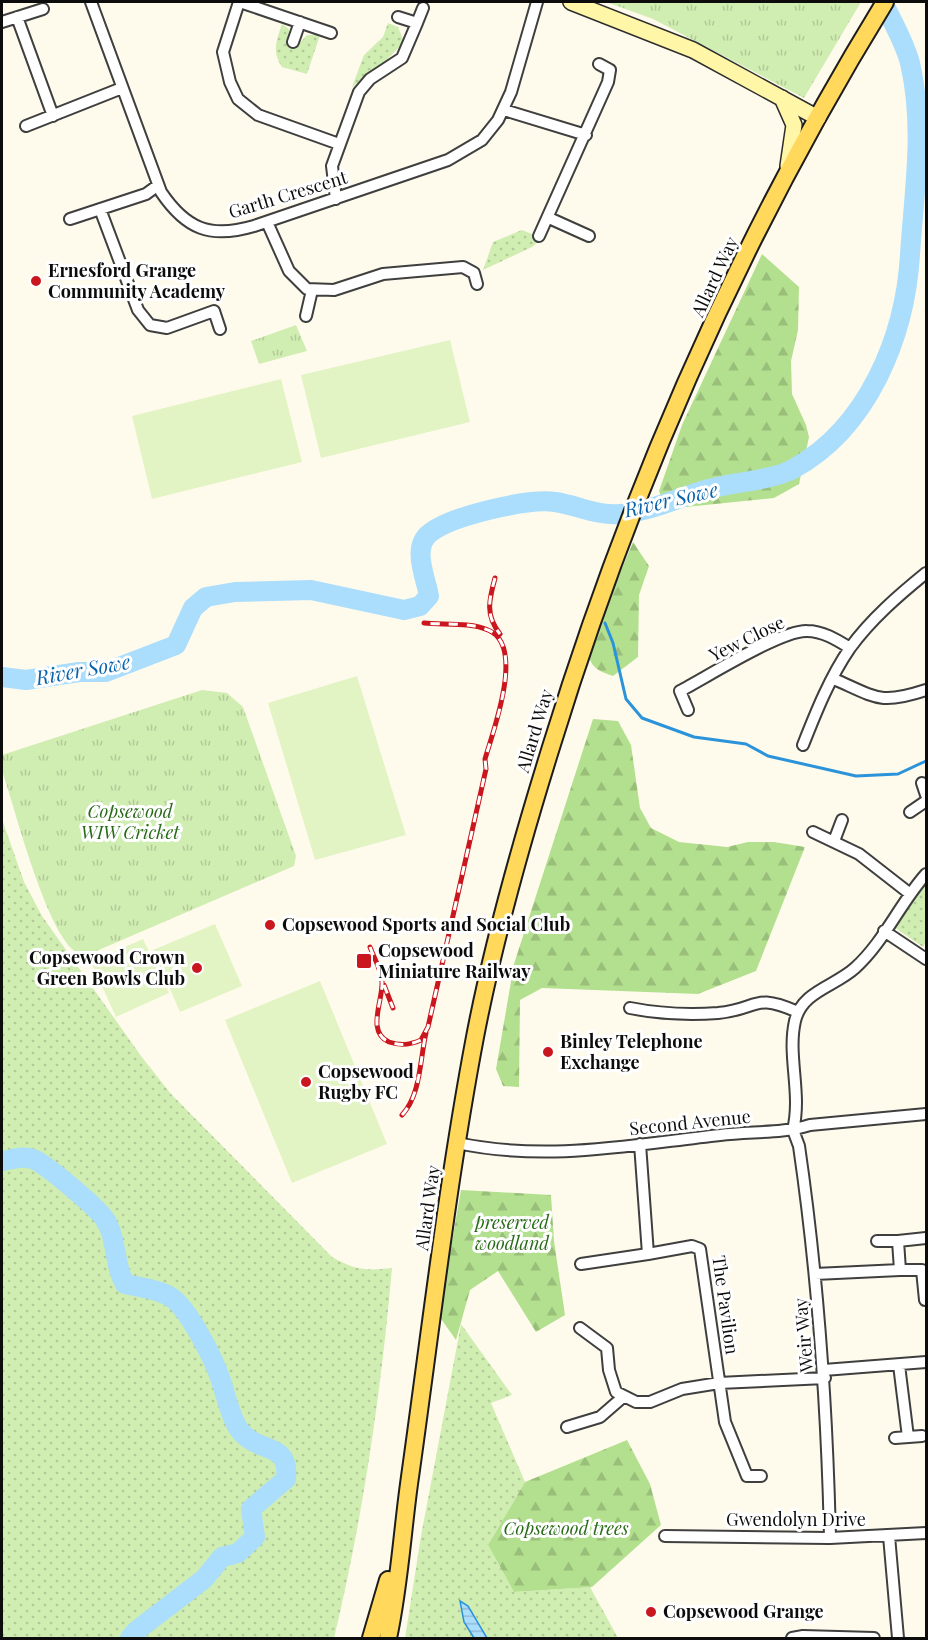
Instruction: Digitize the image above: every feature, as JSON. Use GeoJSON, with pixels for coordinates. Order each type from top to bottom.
{"type":"FeatureCollection","features":[{"type":"Feature","properties":{"kind":"main road","name":"Allard Way"},"geometry":{"type":"LineString","coordinates":[[388,1638],[457,1143],[475,1035],[536,793],[579,656],[621,536],[646,474],[735,278],[786,175],[885,2]]}},
{"type":"Feature","properties":{"kind":"main road","name":"Allard Way"},"geometry":{"type":"LineString","coordinates":[[371,1638],[402,1530]]}},
{"type":"Feature","properties":{"kind":"street","name":"Garth Crescent"},"geometry":{"type":"LineString","coordinates":[[93,2],[158,186],[180,218],[197,228],[234,231],[267,222],[459,155],[488,134],[504,110],[537,2]]}},
{"type":"Feature","properties":{"kind":"street"},"geometry":{"type":"LineString","coordinates":[[331,33],[239,2],[223,51],[230,82],[238,99],[258,115],[339,144]]}},
{"type":"Feature","properties":{"kind":"street"},"geometry":{"type":"LineString","coordinates":[[572,2],[693,50],[818,118]]}},
{"type":"Feature","properties":{"kind":"street"},"geometry":{"type":"LineString","coordinates":[[336,198],[332,166],[358,92],[370,79],[402,58],[423,8]]}},
{"type":"Feature","properties":{"kind":"street"},"geometry":{"type":"LineString","coordinates":[[2,22],[43,9]]}},
{"type":"Feature","properties":{"kind":"street"},"geometry":{"type":"LineString","coordinates":[[17,17],[53,116]]}},
{"type":"Feature","properties":{"kind":"street"},"geometry":{"type":"LineString","coordinates":[[398,17],[417,23]]}},
{"type":"Feature","properties":{"kind":"street"},"geometry":{"type":"LineString","coordinates":[[292,42],[300,22]]}},
{"type":"Feature","properties":{"kind":"street"},"geometry":{"type":"LineString","coordinates":[[599,64],[610,70]]}},
{"type":"Feature","properties":{"kind":"street"},"geometry":{"type":"LineString","coordinates":[[539,236],[586,135],[610,70],[622,65]]}},
{"type":"Feature","properties":{"kind":"street"},"geometry":{"type":"LineString","coordinates":[[26,126],[122,88]]}},
{"type":"Feature","properties":{"kind":"street"},"geometry":{"type":"LineString","coordinates":[[782,98],[794,125],[794,139],[786,175]]}},
{"type":"Feature","properties":{"kind":"street"},"geometry":{"type":"LineString","coordinates":[[504,110],[586,135]]}},
{"type":"Feature","properties":{"kind":"street"},"geometry":{"type":"LineString","coordinates":[[70,219],[146,194],[158,186]]}},
{"type":"Feature","properties":{"kind":"street"},"geometry":{"type":"LineString","coordinates":[[100,209],[138,310],[150,325],[167,328],[214,311],[220,329]]}},
{"type":"Feature","properties":{"kind":"street"},"geometry":{"type":"LineString","coordinates":[[549,218],[589,236]]}},
{"type":"Feature","properties":{"kind":"street"},"geometry":{"type":"LineString","coordinates":[[267,222],[293,278],[312,290],[334,290],[383,274],[463,267],[474,273],[477,284]]}},
{"type":"Feature","properties":{"kind":"street"},"geometry":{"type":"LineString","coordinates":[[306,316],[312,290]]}},
{"type":"Feature","properties":{"kind":"street"},"geometry":{"type":"LineString","coordinates":[[803,745],[817,708],[850,648],[885,609],[927,573]]}},
{"type":"Feature","properties":{"kind":"street","name":"Yew Close"},"geometry":{"type":"LineString","coordinates":[[688,710],[680,691],[783,635],[806,631],[821,633],[850,648]]}},
{"type":"Feature","properties":{"kind":"street"},"geometry":{"type":"LineString","coordinates":[[834,679],[885,699],[902,698],[927,690]]}},
{"type":"Feature","properties":{"kind":"street"},"geometry":{"type":"LineString","coordinates":[[922,783],[927,795]]}},
{"type":"Feature","properties":{"kind":"street"},"geometry":{"type":"LineString","coordinates":[[910,812],[927,801]]}},
{"type":"Feature","properties":{"kind":"street"},"geometry":{"type":"LineString","coordinates":[[834,841],[842,820]]}},
{"type":"Feature","properties":{"kind":"street"},"geometry":{"type":"LineString","coordinates":[[813,832],[859,854],[909,893]]}},
{"type":"Feature","properties":{"kind":"street"},"geometry":{"type":"LineString","coordinates":[[793,1130],[797,1113],[794,1032],[798,1012],[813,994],[854,969],[884,931],[909,893],[927,874]]}},
{"type":"Feature","properties":{"kind":"street"},"geometry":{"type":"LineString","coordinates":[[884,931],[926,959]]}},
{"type":"Feature","properties":{"kind":"street"},"geometry":{"type":"LineString","coordinates":[[630,1008],[659,1014],[715,1013],[767,1000],[798,1012]]}},
{"type":"Feature","properties":{"kind":"street","name":"Second Avenue"},"geometry":{"type":"LineString","coordinates":[[457,1143],[489,1150],[559,1154],[724,1134],[793,1130],[810,1125],[927,1114]]}},
{"type":"Feature","properties":{"kind":"street","name":"Weir Way"},"geometry":{"type":"LineString","coordinates":[[793,1130],[799,1146],[815,1274],[824,1374],[830,1538]]}},
{"type":"Feature","properties":{"kind":"street"},"geometry":{"type":"LineString","coordinates":[[640,1144],[648,1254]]}},
{"type":"Feature","properties":{"kind":"street"},"geometry":{"type":"LineString","coordinates":[[877,1241],[926,1238]]}},
{"type":"Feature","properties":{"kind":"street"},"geometry":{"type":"LineString","coordinates":[[898,1241],[900,1270]]}},
{"type":"Feature","properties":{"kind":"street","name":"The Pavilion"},"geometry":{"type":"LineString","coordinates":[[581,1264],[692,1246],[700,1249],[719,1383]]}},
{"type":"Feature","properties":{"kind":"street"},"geometry":{"type":"LineString","coordinates":[[815,1274],[922,1270],[925,1300]]}},
{"type":"Feature","properties":{"kind":"street"},"geometry":{"type":"LineString","coordinates":[[580,1328],[607,1348],[612,1383],[623,1397],[636,1402],[650,1402],[682,1389],[719,1383],[927,1362]]}},
{"type":"Feature","properties":{"kind":"street"},"geometry":{"type":"LineString","coordinates":[[899,1365],[908,1437]]}},
{"type":"Feature","properties":{"kind":"street"},"geometry":{"type":"LineString","coordinates":[[719,1383],[725,1422],[747,1476],[761,1476]]}},
{"type":"Feature","properties":{"kind":"street"},"geometry":{"type":"LineString","coordinates":[[567,1427],[600,1417],[623,1397]]}},
{"type":"Feature","properties":{"kind":"street"},"geometry":{"type":"LineString","coordinates":[[895,1438],[922,1436]]}},
{"type":"Feature","properties":{"kind":"street","name":"Gwendolyn Drive"},"geometry":{"type":"LineString","coordinates":[[665,1536],[830,1538],[927,1533]]}},
{"type":"Feature","properties":{"kind":"street"},"geometry":{"type":"LineString","coordinates":[[889,1536],[898,1638]]}},
{"type":"Feature","properties":{"kind":"street"},"geometry":{"type":"LineString","coordinates":[[792,1638],[802,1636],[874,1638]]}},
{"type":"Feature","properties":{"kind":"green space"},"geometry":{"type":"Polygon","coordinates":[[[606,2],[861,2],[804,98],[653,19],[606,2]]]}},
{"type":"Feature","properties":{"kind":"green space"},"geometry":{"type":"Polygon","coordinates":[[[388,23],[398,27],[404,42],[382,65],[352,87],[364,55],[383,37],[388,23]]]}},
{"type":"Feature","properties":{"kind":"green space"},"geometry":{"type":"Polygon","coordinates":[[[282,24],[289,29],[289,41],[298,45],[307,35],[320,35],[307,74],[282,67],[279,62],[276,46],[282,24]]]}},
{"type":"Feature","properties":{"kind":"green space"},"geometry":{"type":"Polygon","coordinates":[[[522,230],[542,238],[532,247],[483,270],[493,242],[522,230]]]}},
{"type":"Feature","properties":{"kind":"green space"},"geometry":{"type":"Polygon","coordinates":[[[762,254],[799,287],[798,330],[791,361],[792,394],[809,437],[799,484],[774,498],[666,509],[659,491],[682,425],[762,254]]]}},
{"type":"Feature","properties":{"kind":"green space"},"geometry":{"type":"Polygon","coordinates":[[[296,325],[307,351],[259,364],[251,341],[296,325]]]}},
{"type":"Feature","properties":{"kind":"green space"},"geometry":{"type":"Polygon","coordinates":[[[450,340],[470,422],[321,458],[301,375],[450,340]]]}},
{"type":"Feature","properties":{"kind":"green space"},"geometry":{"type":"Polygon","coordinates":[[[281,379],[302,462],[152,499],[132,416],[281,379]]]}},
{"type":"Feature","properties":{"kind":"green space"},"geometry":{"type":"Polygon","coordinates":[[[633,542],[649,566],[639,595],[638,657],[613,676],[602,672],[592,664],[588,649],[633,542]]]}},
{"type":"Feature","properties":{"kind":"green space"},"geometry":{"type":"Polygon","coordinates":[[[357,676],[406,835],[315,860],[268,703],[357,676]]]}},
{"type":"Feature","properties":{"kind":"green space","name":"Copsewood WIW Cricket"},"geometry":{"type":"Polygon","coordinates":[[[202,690],[227,693],[243,707],[296,856],[294,866],[94,952],[85,954],[77,952],[62,935],[41,892],[2,770],[2,755],[202,690]]]}},
{"type":"Feature","properties":{"kind":"green space"},"geometry":{"type":"Polygon","coordinates":[[[593,719],[618,721],[631,745],[640,808],[651,828],[679,842],[727,847],[748,842],[774,842],[805,847],[756,971],[698,994],[542,988],[520,1000],[519,1087],[503,1086],[496,1069],[514,964],[593,719]]]}},
{"type":"Feature","properties":{"kind":"green space"},"geometry":{"type":"Polygon","coordinates":[[[2,819],[24,882],[42,916],[141,1056],[171,1094],[332,1257],[347,1265],[361,1268],[392,1268],[370,1454],[354,1547],[334,1638],[2,1638],[2,819]]]}},
{"type":"Feature","properties":{"kind":"green space"},"geometry":{"type":"Polygon","coordinates":[[[926,883],[926,942],[923,947],[894,927],[926,883]]]}},
{"type":"Feature","properties":{"kind":"green space","name":"Copsewood Crown Green Bowls Club"},"geometry":{"type":"Polygon","coordinates":[[[215,924],[242,986],[180,1012],[153,950],[215,924]]]}},
{"type":"Feature","properties":{"kind":"green space"},"geometry":{"type":"Polygon","coordinates":[[[143,939],[169,993],[116,1017],[91,962],[143,939]]]}},
{"type":"Feature","properties":{"kind":"green space","name":"Copsewood Rugby FC"},"geometry":{"type":"Polygon","coordinates":[[[320,981],[387,1144],[292,1183],[225,1020],[320,981]]]}},
{"type":"Feature","properties":{"kind":"green space","name":"preserved woodland"},"geometry":{"type":"Polygon","coordinates":[[[461,1190],[551,1195],[554,1241],[565,1315],[536,1332],[498,1271],[470,1290],[456,1340],[439,1316],[461,1190]]]}},
{"type":"Feature","properties":{"kind":"green space"},"geometry":{"type":"Polygon","coordinates":[[[461,1324],[512,1395],[491,1403],[525,1482],[488,1545],[514,1592],[590,1587],[618,1638],[405,1638],[421,1536],[461,1324]]]}},
{"type":"Feature","properties":{"kind":"green space","name":"Copsewood trees"},"geometry":{"type":"Polygon","coordinates":[[[627,1440],[650,1484],[661,1525],[592,1587],[514,1592],[488,1545],[525,1482],[627,1440]]]}},
{"type":"Feature","properties":{"kind":"water"},"geometry":{"type":"Polygon","coordinates":[[[460,1601],[468,1606],[487,1638],[474,1638],[464,1622],[460,1601]]]}},
{"type":"Feature","properties":{"kind":"waterway","name":"River Sowe"},"geometry":{"type":"LineString","coordinates":[[2,677],[26,680],[79,672],[106,672],[176,645],[193,608],[206,597],[235,592],[311,590],[404,610],[420,606],[429,596],[421,563],[421,546],[430,533],[455,520],[490,510],[543,501],[563,503],[595,512],[632,513],[713,488],[785,473],[819,451],[842,430],[862,405],[878,377],[891,348],[907,286],[917,159],[917,111],[908,55],[883,2]]}},
{"type":"Feature","properties":{"kind":"waterway"},"geometry":{"type":"LineString","coordinates":[[605,623],[613,643],[626,699],[642,718],[694,737],[746,744],[768,756],[856,776],[898,774],[926,761]]}},
{"type":"Feature","properties":{"kind":"waterway","name":"River Sowe"},"geometry":{"type":"LineString","coordinates":[[2,1161],[33,1159],[59,1177],[104,1218],[112,1234],[121,1276],[125,1284],[147,1288],[169,1296],[184,1310],[207,1348],[218,1372],[230,1411],[238,1428],[246,1437],[278,1453],[286,1466],[286,1479],[251,1509],[255,1537],[238,1553],[222,1557],[204,1579],[130,1638]]}},
{"type":"Feature","properties":{"kind":"railway"},"geometry":{"type":"LineString","coordinates":[[495,578],[491,593],[490,614],[500,634]]}},
{"type":"Feature","properties":{"kind":"railway"},"geometry":{"type":"LineString","coordinates":[[370,947],[382,978],[377,1015],[378,1031],[382,1037],[393,1043],[405,1044],[421,1040],[428,1027],[486,769],[485,759],[504,690],[506,670],[505,653],[499,639],[488,630],[465,625],[424,623]]}},
{"type":"Feature","properties":{"kind":"railway"},"geometry":{"type":"LineString","coordinates":[[384,985],[393,1008]]}},
{"type":"Feature","properties":{"kind":"railway"},"geometry":{"type":"LineString","coordinates":[[402,1115],[416,1087],[426,1033]]}},
{"type":"Feature","properties":{"kind":"place","name":"Ernesford Grange Community Academy"},"geometry":{"type":"Point","coordinates":[36,281]}},
{"type":"Feature","properties":{"kind":"place","name":"Copsewood Sports and Social Club"},"geometry":{"type":"Point","coordinates":[270,925]}},
{"type":"Feature","properties":{"kind":"place","name":"Copsewood Miniature Railway"},"geometry":{"type":"Point","coordinates":[364,961]}},
{"type":"Feature","properties":{"kind":"place","name":"Copsewood Crown Green Bowls Club"},"geometry":{"type":"Point","coordinates":[197,968]}},
{"type":"Feature","properties":{"kind":"place","name":"Binley Telephone Exchange"},"geometry":{"type":"Point","coordinates":[548,1052]}},
{"type":"Feature","properties":{"kind":"place","name":"Copsewood Rugby FC"},"geometry":{"type":"Point","coordinates":[306,1082]}},
{"type":"Feature","properties":{"kind":"place","name":"Copsewood Grange"},"geometry":{"type":"Point","coordinates":[651,1612]}}]}
